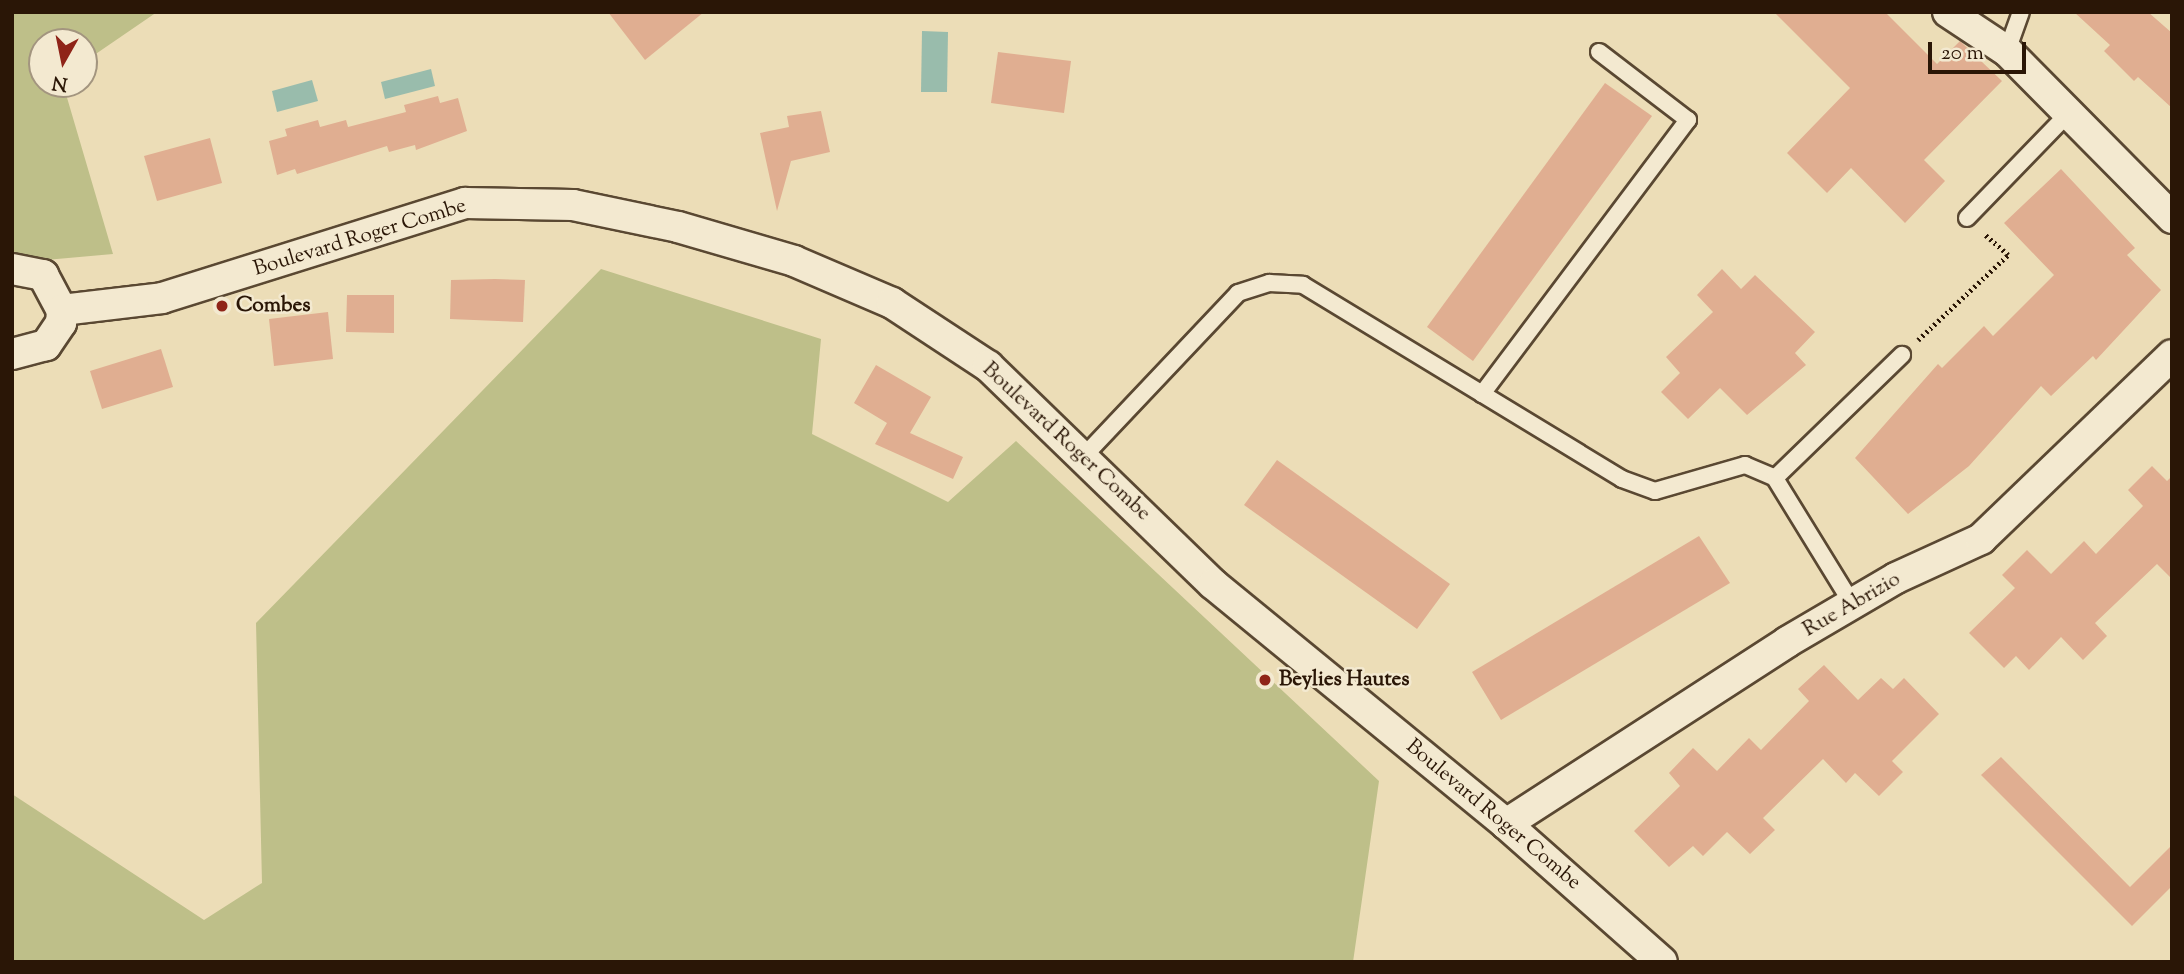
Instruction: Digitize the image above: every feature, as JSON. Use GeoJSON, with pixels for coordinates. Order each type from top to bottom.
{"type":"FeatureCollection","features":[{"type":"Feature","properties":{"kind":"street"},"geometry":{"type":"LineString","coordinates":[[1948,12],[2007,51],[2066,116],[2172,218]]}},
{"type":"Feature","properties":{"kind":"street","name":"Boulevard Roger Combe"},"geometry":{"type":"LineString","coordinates":[[62,310],[162,298],[465,203],[573,205],[678,227],[794,261],[891,303],[988,366],[1085,455],[1213,584],[1506,824],[1662,962]]}},
{"type":"Feature","properties":{"kind":"street"},"geometry":{"type":"LineString","coordinates":[[12,269],[43,275],[62,310],[61,323],[46,345],[12,354]]}},
{"type":"Feature","properties":{"kind":"street","name":"Rue Abrizio"},"geometry":{"type":"LineString","coordinates":[[1506,824],[1787,642],[1991,531],[2172,355]]}},
{"type":"Feature","properties":{"kind":"lane"},"geometry":{"type":"LineString","coordinates":[[2007,51],[2021,12]]}},
{"type":"Feature","properties":{"kind":"lane"},"geometry":{"type":"LineString","coordinates":[[1482,394],[1688,120],[1599,52]]}},
{"type":"Feature","properties":{"kind":"lane"},"geometry":{"type":"LineString","coordinates":[[1967,218],[2066,116]]}},
{"type":"Feature","properties":{"kind":"lane"},"geometry":{"type":"LineString","coordinates":[[1085,455],[1238,293],[1269,283],[1303,285],[1622,480],[1655,491],[1745,465],[1775,478],[1853,605]]}},
{"type":"Feature","properties":{"kind":"lane"},"geometry":{"type":"LineString","coordinates":[[1775,478],[1902,355]]}},
{"type":"Feature","properties":{"kind":"path"},"geometry":{"type":"LineString","coordinates":[[1902,355],[2008,255],[1967,218]]}},
{"type":"Feature","properties":{"kind":"green space"},"geometry":{"type":"Polygon","coordinates":[[[12,12],[157,12],[98,52],[98,28],[28,28],[28,98],[67,98],[113,254],[12,263],[12,12]]]}},
{"type":"Feature","properties":{"kind":"green space"},"geometry":{"type":"Polygon","coordinates":[[[601,269],[821,339],[812,434],[948,502],[1016,441],[1379,781],[1353,962],[12,962],[12,794],[204,920],[262,883],[256,623],[601,269]]]}},
{"type":"Feature","properties":{"kind":"shaded area"},"geometry":{"type":"Polygon","coordinates":[[[922,31],[948,32],[947,92],[921,92],[922,31]]]}},
{"type":"Feature","properties":{"kind":"shaded area"},"geometry":{"type":"Polygon","coordinates":[[[431,69],[435,86],[385,99],[381,82],[431,69]]]}},
{"type":"Feature","properties":{"kind":"shaded area"},"geometry":{"type":"Polygon","coordinates":[[[312,80],[318,101],[277,112],[272,91],[312,80]]]}},
{"type":"Feature","properties":{"kind":"building"},"geometry":{"type":"Polygon","coordinates":[[[608,12],[704,12],[645,60],[608,12]]]}},
{"type":"Feature","properties":{"kind":"building"},"geometry":{"type":"Polygon","coordinates":[[[1774,12],[1885,12],[1937,64],[1960,41],[2002,81],[1924,160],[1945,181],[1905,223],[1851,168],[1827,193],[1787,153],[1850,88],[1774,12]]]}},
{"type":"Feature","properties":{"kind":"building"},"geometry":{"type":"Polygon","coordinates":[[[2074,12],[2148,12],[2172,33],[2172,108],[2138,77],[2134,81],[2104,51],[2110,45],[2074,12]]]}},
{"type":"Feature","properties":{"kind":"building"},"geometry":{"type":"Polygon","coordinates":[[[998,52],[1071,61],[1064,113],[991,103],[998,52]]]}},
{"type":"Feature","properties":{"kind":"building"},"geometry":{"type":"Polygon","coordinates":[[[1605,83],[1652,116],[1473,361],[1427,327],[1605,83]]]}},
{"type":"Feature","properties":{"kind":"building"},"geometry":{"type":"Polygon","coordinates":[[[438,96],[440,103],[458,98],[467,131],[416,150],[415,145],[389,152],[387,146],[297,174],[295,169],[277,175],[269,141],[287,136],[285,129],[318,120],[320,127],[346,120],[348,127],[406,112],[404,105],[438,96]]]}},
{"type":"Feature","properties":{"kind":"building"},"geometry":{"type":"Polygon","coordinates":[[[821,111],[830,152],[791,161],[777,211],[760,133],[789,127],[787,116],[821,111]]]}},
{"type":"Feature","properties":{"kind":"building"},"geometry":{"type":"Polygon","coordinates":[[[210,138],[222,183],[157,201],[144,156],[210,138]]]}},
{"type":"Feature","properties":{"kind":"building"},"geometry":{"type":"Polygon","coordinates":[[[2061,169],[2135,248],[2127,255],[2161,290],[2096,360],[2093,356],[2051,396],[2041,386],[1969,466],[1908,514],[1855,458],[1938,364],[1942,368],[1984,326],[1993,336],[2054,275],[2004,223],[2061,169]]]}},
{"type":"Feature","properties":{"kind":"building"},"geometry":{"type":"Polygon","coordinates":[[[1722,269],[1741,289],[1755,275],[1815,332],[1795,353],[1806,365],[1747,415],[1720,388],[1688,419],[1661,392],[1680,373],[1666,357],[1713,312],[1697,295],[1722,269]]]}},
{"type":"Feature","properties":{"kind":"building"},"geometry":{"type":"Polygon","coordinates":[[[451,280],[525,280],[523,322],[450,319],[451,280]]]}},
{"type":"Feature","properties":{"kind":"building"},"geometry":{"type":"Polygon","coordinates":[[[347,295],[394,295],[394,333],[346,332],[347,295]]]}},
{"type":"Feature","properties":{"kind":"building"},"geometry":{"type":"Polygon","coordinates":[[[328,312],[333,359],[274,366],[269,319],[328,312]]]}},
{"type":"Feature","properties":{"kind":"building"},"geometry":{"type":"Polygon","coordinates":[[[161,349],[173,387],[102,409],[90,371],[161,349]]]}},
{"type":"Feature","properties":{"kind":"building"},"geometry":{"type":"Polygon","coordinates":[[[876,365],[931,397],[910,433],[963,457],[953,479],[875,444],[887,423],[854,403],[876,365]]]}},
{"type":"Feature","properties":{"kind":"building"},"geometry":{"type":"Polygon","coordinates":[[[1277,460],[1450,584],[1417,629],[1244,505],[1277,460]]]}},
{"type":"Feature","properties":{"kind":"building"},"geometry":{"type":"Polygon","coordinates":[[[2152,466],[2167,481],[2172,476],[2172,579],[2157,564],[2095,623],[2107,636],[2083,660],[2061,637],[2029,670],[2016,656],[2004,668],[1969,633],[2015,588],[2002,575],[2027,550],[2051,574],[2084,541],[2096,554],[2143,506],[2128,490],[2152,466]]]}},
{"type":"Feature","properties":{"kind":"building"},"geometry":{"type":"Polygon","coordinates":[[[1699,536],[1730,583],[1501,720],[1472,672],[1699,536]]]}},
{"type":"Feature","properties":{"kind":"building"},"geometry":{"type":"Polygon","coordinates":[[[1824,665],[1858,700],[1881,678],[1893,689],[1904,678],[1939,714],[1892,761],[1903,772],[1879,796],[1855,773],[1846,783],[1823,759],[1763,818],[1775,830],[1750,854],[1727,832],[1703,856],[1693,846],[1669,867],[1634,831],[1680,786],[1669,773],[1693,748],[1717,771],[1749,738],[1761,750],[1809,701],[1798,689],[1824,665]]]}},
{"type":"Feature","properties":{"kind":"building"},"geometry":{"type":"Polygon","coordinates":[[[2001,757],[2130,887],[2172,845],[2172,886],[2132,926],[1981,775],[2001,757]]]}},
{"type":"Feature","properties":{"kind":"place","name":"Combes"},"geometry":{"type":"Point","coordinates":[222,306]}},
{"type":"Feature","properties":{"kind":"place","name":"Beylies Hautes"},"geometry":{"type":"Point","coordinates":[1265,680]}}]}
